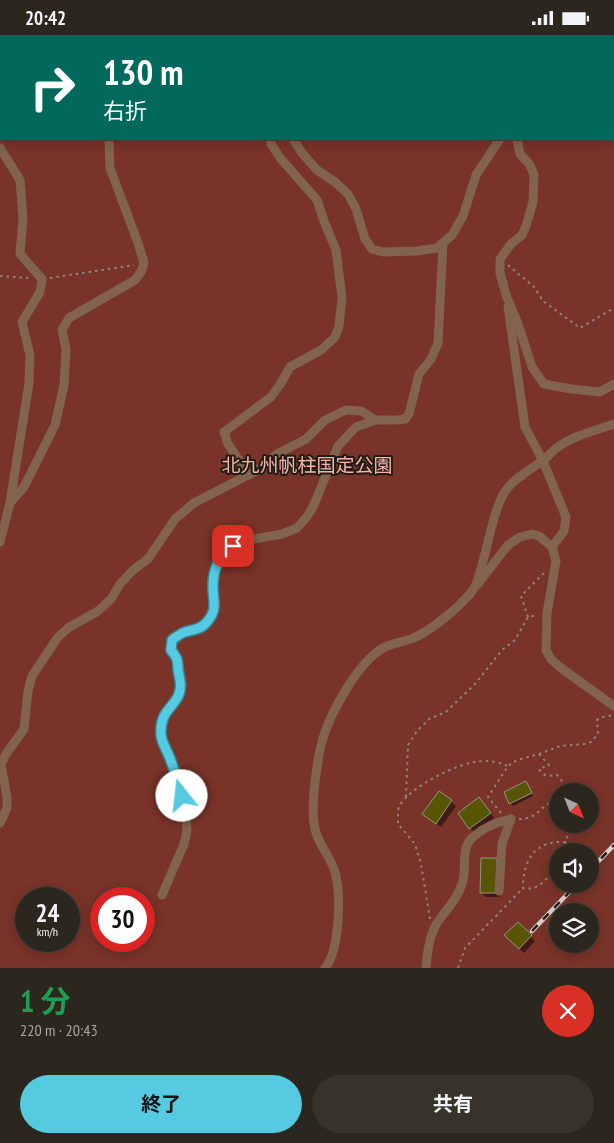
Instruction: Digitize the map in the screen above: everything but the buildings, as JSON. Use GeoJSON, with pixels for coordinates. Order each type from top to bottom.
{"type":"FeatureCollection","features":[{"type":"Feature","properties":{"kind":"street"},"geometry":{"type":"LineString","coordinates":[[10,503],[24,487],[55,425],[64,385],[66,349],[62,330],[65,324],[69,318],[135,280],[141,272],[144,263],[110,168],[109,140]]}},
{"type":"Feature","properties":{"kind":"street"},"geometry":{"type":"LineString","coordinates":[[249,475],[228,444],[224,432],[271,397],[290,367],[321,350],[335,337],[339,326],[342,298],[336,250],[317,201],[281,159],[270,140]]}},
{"type":"Feature","properties":{"kind":"street"},"geometry":{"type":"LineString","coordinates":[[294,140],[317,170],[335,182],[348,194],[356,209],[364,239],[372,249],[384,252],[438,248],[452,235],[463,216],[476,175],[499,140]]}},
{"type":"Feature","properties":{"kind":"street"},"geometry":{"type":"LineString","coordinates":[[518,140],[520,154],[530,165],[534,175],[533,201],[522,235],[510,244],[500,259],[500,273],[506,295],[525,427],[543,461],[566,517],[564,531],[552,547]]}},
{"type":"Feature","properties":{"kind":"street"},"geometry":{"type":"LineString","coordinates":[[0,148],[20,180],[23,219],[20,254],[42,279],[40,292],[22,322],[30,355],[29,383],[10,503],[0,542]]}},
{"type":"Feature","properties":{"kind":"street"},"geometry":{"type":"LineString","coordinates":[[162,895],[182,850],[187,831],[185,809],[179,783],[161,736],[162,720],[181,693],[182,683],[178,660],[171,650],[172,640],[184,632],[199,629],[208,622],[216,605],[213,589],[214,573],[224,552],[243,541],[282,534],[296,528],[313,507],[338,446],[356,427],[376,420],[404,419],[409,414],[419,374],[431,359],[438,343],[443,243]]}},
{"type":"Feature","properties":{"kind":"street"},"geometry":{"type":"LineString","coordinates":[[506,295],[532,367],[544,384],[600,392],[614,384]]}},
{"type":"Feature","properties":{"kind":"street"},"geometry":{"type":"LineString","coordinates":[[0,823],[7,808],[7,797],[1,765],[6,754],[24,729],[28,691],[32,676],[58,637],[68,628],[98,611],[112,599],[120,584],[148,559],[175,519],[194,503],[258,470],[277,454],[306,439],[325,420],[346,410],[361,411],[376,420]]}},
{"type":"Feature","properties":{"kind":"street"},"geometry":{"type":"LineString","coordinates":[[474,589],[497,509],[506,490],[529,469],[543,461],[558,446],[614,424]]}},
{"type":"Feature","properties":{"kind":"street"},"geometry":{"type":"LineString","coordinates":[[325,968],[332,955],[336,930],[337,885],[332,864],[317,836],[314,824],[313,797],[323,739],[335,707],[352,680],[374,655],[382,648],[413,639],[436,625],[474,589],[514,540],[532,534],[539,536],[552,547],[556,561],[547,613],[546,650],[551,659],[561,668],[614,706]]}},
{"type":"Feature","properties":{"kind":"street"},"geometry":{"type":"LineString","coordinates":[[500,891],[502,844],[511,819]]}},
{"type":"Feature","properties":{"kind":"street"},"geometry":{"type":"LineString","coordinates":[[426,968],[432,934],[437,923],[459,893],[463,882],[465,868],[464,853],[472,837],[500,821],[511,819]]}},
{"type":"Feature","properties":{"kind":"path"},"geometry":{"type":"LineString","coordinates":[[500,259],[534,287],[544,301],[580,328],[614,308]]}},
{"type":"Feature","properties":{"kind":"path"},"geometry":{"type":"LineString","coordinates":[[0,276],[42,279],[144,263]]}},
{"type":"Feature","properties":{"kind":"path"},"geometry":{"type":"LineString","coordinates":[[406,797],[408,745],[428,719],[446,712],[475,684],[502,650],[515,640],[528,617],[521,596],[556,561]]}},
{"type":"Feature","properties":{"kind":"path"},"geometry":{"type":"LineString","coordinates":[[528,617],[547,613]]}},
{"type":"Feature","properties":{"kind":"path"},"geometry":{"type":"LineString","coordinates":[[549,803],[529,819],[511,819],[502,814],[488,797],[508,766],[517,760],[539,755],[560,746],[591,742],[598,734],[597,720],[614,715]]}},
{"type":"Feature","properties":{"kind":"path"},"geometry":{"type":"LineString","coordinates":[[539,755],[549,765],[539,769],[542,774],[546,777],[556,775],[563,783]]}},
{"type":"Feature","properties":{"kind":"path"},"geometry":{"type":"LineString","coordinates":[[432,934],[421,864],[415,845],[398,824],[398,807],[406,797],[441,774],[460,765],[482,761],[508,766]]}},
{"type":"Feature","properties":{"kind":"path"},"geometry":{"type":"LineString","coordinates":[[458,968],[465,948],[523,888],[529,858],[536,850],[556,841],[566,842],[568,833]]}},
{"type":"Feature","properties":{"kind":"path"},"geometry":{"type":"LineString","coordinates":[[523,888],[529,890],[536,887],[549,875]]}},
{"type":"Feature","properties":{"kind":"green space","name":"北九州帆柱国定公園"},"geometry":{"type":"Polygon","coordinates":[[[0,140],[614,140],[614,968],[0,968],[0,140]]]}},
{"type":"Feature","properties":{"kind":"railway"},"geometry":{"type":"LineString","coordinates":[[599,861],[614,845]]}},
{"type":"Feature","properties":{"kind":"railway"},"geometry":{"type":"LineString","coordinates":[[532,931],[568,893]]}},
{"type":"Feature","properties":{"kind":"route"},"geometry":{"type":"LineString","coordinates":[[182,796],[161,736],[162,720],[181,693],[182,683],[178,660],[171,650],[172,640],[184,632],[199,629],[208,622],[216,605],[213,589],[214,573],[218,561],[224,552],[233,546]]}}]}
